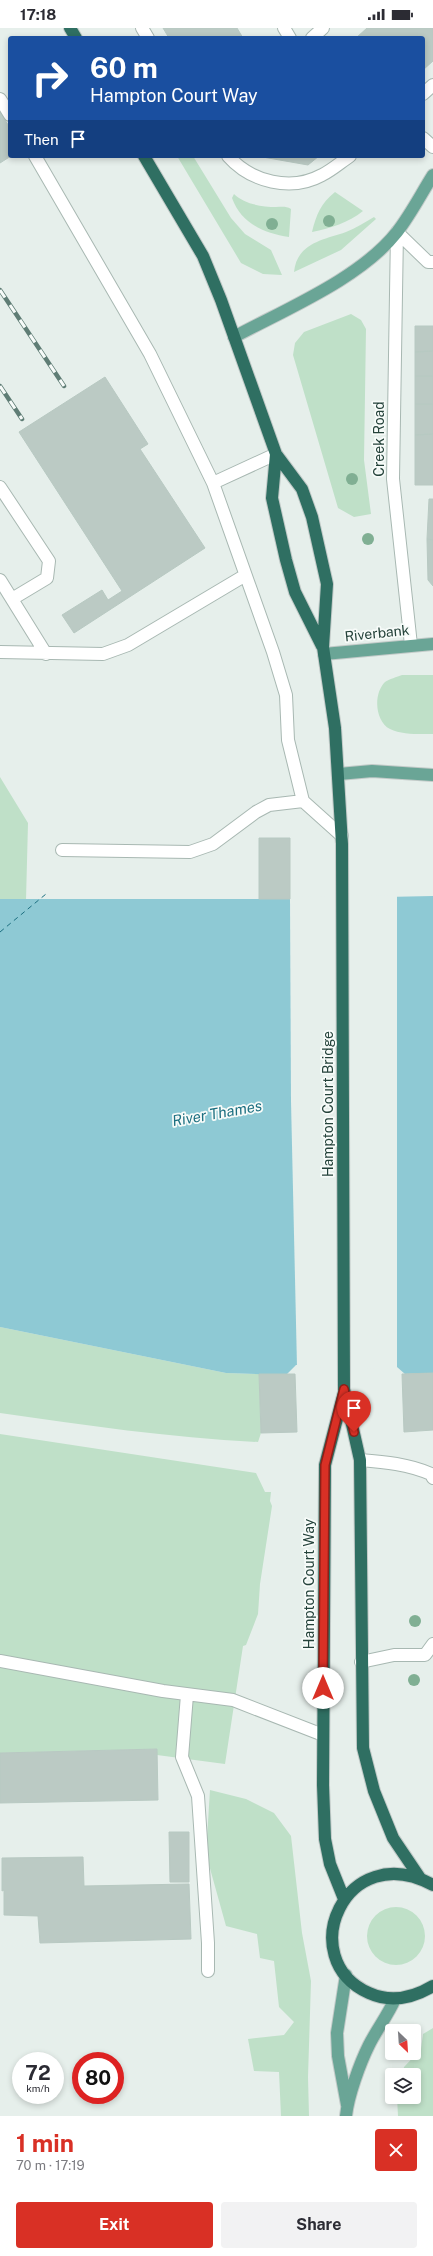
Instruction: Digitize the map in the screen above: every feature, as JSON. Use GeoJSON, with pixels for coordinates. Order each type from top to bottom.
{"type":"FeatureCollection","features":[{"type":"Feature","properties":{"kind":"highway"},"geometry":{"type":"LineString","coordinates":[[145,158],[203,256],[234,336],[276,454],[302,489],[320,551],[327,584],[323,650]]}},
{"type":"Feature","properties":{"kind":"highway"},"geometry":{"type":"LineString","coordinates":[[276,454],[272,498],[286,560],[295,592],[323,650]]}},
{"type":"Feature","properties":{"kind":"highway","name":"Hampton Court Bridge"},"geometry":{"type":"LineString","coordinates":[[323,650],[335,728],[342,840],[344,1372]]}},
{"type":"Feature","properties":{"kind":"highway","name":"Hampton Court Way"},"geometry":{"type":"LineString","coordinates":[[344,1372],[344,1389],[360,1460],[363,1748],[374,1791],[393,1838],[420,1878]]}},
{"type":"Feature","properties":{"kind":"highway","name":"Hampton Court Way"},"geometry":{"type":"LineString","coordinates":[[344,1389],[325,1465],[323,1735],[325,1839],[330,1864],[344,1899]]}},
{"type":"Feature","properties":{"kind":"highway"},"geometry":{"type":"LineString","coordinates":[[433,1886],[420,1878],[406,1874],[388,1873],[371,1878],[356,1886],[344,1899],[334,1920],[332,1937],[335,1955],[346,1975],[363,1990],[384,1998],[395,1999],[415,1996],[433,1986]]}},
{"type":"Feature","properties":{"kind":"main road"},"geometry":{"type":"LineString","coordinates":[[234,336],[341,280],[369,258],[397,232],[433,175]]}},
{"type":"Feature","properties":{"kind":"main road","name":"Riverbank"},"geometry":{"type":"LineString","coordinates":[[323,650],[433,644]]}},
{"type":"Feature","properties":{"kind":"main road"},"geometry":{"type":"LineString","coordinates":[[339,774],[372,771],[433,775]]}},
{"type":"Feature","properties":{"kind":"main road"},"geometry":{"type":"LineString","coordinates":[[346,1975],[337,2033],[338,2056],[347,2110]]}},
{"type":"Feature","properties":{"kind":"main road"},"geometry":{"type":"LineString","coordinates":[[347,2110],[369,2045],[386,2018],[395,1999]]}},
{"type":"Feature","properties":{"kind":"street"},"geometry":{"type":"LineString","coordinates":[[314,36],[323,28]]}},
{"type":"Feature","properties":{"kind":"street"},"geometry":{"type":"LineString","coordinates":[[425,92],[433,85]]}},
{"type":"Feature","properties":{"kind":"street"},"geometry":{"type":"LineString","coordinates":[[0,99],[8,112]]}},
{"type":"Feature","properties":{"kind":"street"},"geometry":{"type":"LineString","coordinates":[[425,140],[433,147]]}},
{"type":"Feature","properties":{"kind":"street"},"geometry":{"type":"LineString","coordinates":[[36,158],[150,354],[213,484],[244,576],[273,652],[286,695],[288,740],[303,802],[342,840]]}},
{"type":"Feature","properties":{"kind":"street"},"geometry":{"type":"LineString","coordinates":[[230,158],[244,172],[262,179],[301,183],[322,175],[347,158]]}},
{"type":"Feature","properties":{"kind":"street"},"geometry":{"type":"LineString","coordinates":[[397,232],[428,262],[433,262]]}},
{"type":"Feature","properties":{"kind":"street","name":"Creek Road"},"geometry":{"type":"LineString","coordinates":[[397,232],[393,479],[411,645]]}},
{"type":"Feature","properties":{"kind":"street"},"geometry":{"type":"LineString","coordinates":[[213,484],[276,454]]}},
{"type":"Feature","properties":{"kind":"street"},"geometry":{"type":"LineString","coordinates":[[0,487],[49,561],[47,578],[12,599]]}},
{"type":"Feature","properties":{"kind":"street"},"geometry":{"type":"LineString","coordinates":[[0,652],[103,654],[128,645],[244,576]]}},
{"type":"Feature","properties":{"kind":"street"},"geometry":{"type":"LineString","coordinates":[[0,580],[46,654]]}},
{"type":"Feature","properties":{"kind":"street"},"geometry":{"type":"LineString","coordinates":[[62,850],[190,852],[213,844],[256,812],[269,805],[303,802]]}},
{"type":"Feature","properties":{"kind":"street"},"geometry":{"type":"LineString","coordinates":[[360,1460],[390,1462],[418,1468],[431,1474],[433,1478]]}},
{"type":"Feature","properties":{"kind":"street"},"geometry":{"type":"LineString","coordinates":[[361,1662],[394,1655],[425,1654],[433,1644]]}},
{"type":"Feature","properties":{"kind":"street"},"geometry":{"type":"LineString","coordinates":[[0,1661],[187,1695],[233,1700],[323,1735]]}},
{"type":"Feature","properties":{"kind":"street"},"geometry":{"type":"LineString","coordinates":[[187,1695],[182,1757],[198,1796],[208,1943],[208,1971]]}},
{"type":"Feature","properties":{"kind":"green space"},"geometry":{"type":"Polygon","coordinates":[[[178,158],[194,158],[231,218],[245,234],[271,250],[282,275],[263,274],[241,263],[178,158]]]}},
{"type":"Feature","properties":{"kind":"green space"},"geometry":{"type":"Polygon","coordinates":[[[335,192],[363,211],[351,219],[339,224],[312,232],[315,220],[320,210],[326,200],[335,192]]]}},
{"type":"Feature","properties":{"kind":"green space"},"geometry":{"type":"Polygon","coordinates":[[[234,194],[243,200],[254,204],[286,207],[291,209],[289,237],[270,233],[247,220],[236,207],[232,198],[234,194]]]}},
{"type":"Feature","properties":{"kind":"green space"},"geometry":{"type":"Polygon","coordinates":[[[374,217],[376,219],[341,250],[294,272],[296,262],[300,255],[312,244],[357,227],[374,217]]]}},
{"type":"Feature","properties":{"kind":"green space"},"geometry":{"type":"Polygon","coordinates":[[[351,314],[361,320],[366,329],[364,460],[371,514],[354,517],[338,508],[293,355],[295,343],[304,332],[351,314]]]}},
{"type":"Feature","properties":{"kind":"green space"},"geometry":{"type":"Polygon","coordinates":[[[402,675],[433,675],[433,734],[411,734],[395,731],[390,729],[381,720],[377,707],[377,700],[381,687],[385,682],[402,675]]]}},
{"type":"Feature","properties":{"kind":"green space"},"geometry":{"type":"Polygon","coordinates":[[[0,777],[28,823],[26,900],[0,899],[0,777]]]}},
{"type":"Feature","properties":{"kind":"green space"},"geometry":{"type":"Polygon","coordinates":[[[0,1327],[226,1373],[259,1374],[261,1433],[258,1442],[161,1434],[0,1413],[0,1327]]]}},
{"type":"Feature","properties":{"kind":"green space"},"geometry":{"type":"Polygon","coordinates":[[[0,1434],[256,1473],[265,1492],[271,1492],[270,1501],[272,1506],[260,1584],[258,1614],[246,1645],[243,1646],[225,1764],[157,1755],[156,1749],[0,1753],[0,1434]]]}},
{"type":"Feature","properties":{"kind":"green space"},"geometry":{"type":"Polygon","coordinates":[[[210,1790],[246,1799],[274,1813],[291,1836],[302,1933],[311,1981],[308,2077],[309,2116],[281,2116],[279,2072],[254,2071],[248,2039],[284,2035],[294,2022],[279,2007],[274,1961],[260,1958],[257,1934],[226,1926],[206,1854],[210,1790]]]}},
{"type":"Feature","properties":{"kind":"green space"},"geometry":{"type":"Polygon","coordinates":[[[396,1907],[407,1909],[420,1920],[423,1925],[425,1936],[423,1947],[412,1960],[407,1963],[396,1965],[385,1963],[372,1952],[369,1947],[367,1936],[369,1925],[380,1912],[385,1909],[396,1907]]]}},
{"type":"Feature","properties":{"kind":"green space"},"geometry":{"type":"Polygon","coordinates":[[[433,2028],[433,2116],[398,2116],[397,2104],[421,2104],[421,2068],[404,2068],[411,2060],[421,2060],[423,2034],[433,2028]]]}},
{"type":"Feature","properties":{"kind":"water","name":"River Thames"},"geometry":{"type":"Polygon","coordinates":[[[433,896],[433,1373],[405,1374],[397,1367],[296,1365],[286,1375],[226,1373],[0,1327],[0,899],[290,899],[433,896]]]}},
{"type":"Feature","properties":{"kind":"pier"},"geometry":{"type":"Polygon","coordinates":[[[397,895],[397,1369],[297,1367],[291,1101],[290,897],[397,895]]]}},
{"type":"Feature","properties":{"kind":"building"},"geometry":{"type":"Polygon","coordinates":[[[163,28],[237,28],[242,36],[168,36],[163,28]]]}},
{"type":"Feature","properties":{"kind":"building"},"geometry":{"type":"Polygon","coordinates":[[[367,28],[433,28],[433,61],[425,68],[425,36],[358,36],[367,28]]]}},
{"type":"Feature","properties":{"kind":"building"},"geometry":{"type":"Polygon","coordinates":[[[0,112],[8,125],[8,158],[0,163],[0,112]]]}},
{"type":"Feature","properties":{"kind":"building"},"geometry":{"type":"Polygon","coordinates":[[[268,158],[317,158],[308,165],[268,158]]]}},
{"type":"Feature","properties":{"kind":"building"},"geometry":{"type":"Polygon","coordinates":[[[415,326],[433,326],[433,351],[415,352],[415,326]]]}},
{"type":"Feature","properties":{"kind":"building"},"geometry":{"type":"Polygon","coordinates":[[[433,351],[433,376],[415,376],[415,352],[433,351]]]}},
{"type":"Feature","properties":{"kind":"building"},"geometry":{"type":"Polygon","coordinates":[[[415,376],[433,376],[433,404],[415,404],[415,376]]]}},
{"type":"Feature","properties":{"kind":"building"},"geometry":{"type":"Polygon","coordinates":[[[105,377],[148,444],[140,449],[205,548],[74,633],[62,615],[102,590],[108,600],[122,591],[19,432],[105,377]]]}},
{"type":"Feature","properties":{"kind":"building"},"geometry":{"type":"Polygon","coordinates":[[[415,404],[433,404],[433,434],[415,435],[415,404]]]}},
{"type":"Feature","properties":{"kind":"building"},"geometry":{"type":"Polygon","coordinates":[[[433,434],[433,485],[415,485],[415,435],[433,434]]]}},
{"type":"Feature","properties":{"kind":"building"},"geometry":{"type":"Polygon","coordinates":[[[429,499],[433,499],[433,540],[427,539],[429,499]]]}},
{"type":"Feature","properties":{"kind":"building"},"geometry":{"type":"Polygon","coordinates":[[[427,539],[433,540],[433,586],[428,580],[427,539]]]}},
{"type":"Feature","properties":{"kind":"building"},"geometry":{"type":"Polygon","coordinates":[[[259,838],[290,838],[290,899],[259,899],[259,838]]]}},
{"type":"Feature","properties":{"kind":"building"},"geometry":{"type":"Polygon","coordinates":[[[433,1373],[433,1430],[404,1432],[402,1374],[433,1373]]]}},
{"type":"Feature","properties":{"kind":"building"},"geometry":{"type":"Polygon","coordinates":[[[259,1374],[295,1374],[297,1432],[261,1433],[259,1374]]]}},
{"type":"Feature","properties":{"kind":"building"},"geometry":{"type":"Polygon","coordinates":[[[157,1749],[158,1800],[0,1803],[0,1753],[157,1749]]]}},
{"type":"Feature","properties":{"kind":"building"},"geometry":{"type":"Polygon","coordinates":[[[169,1832],[189,1832],[189,1882],[170,1882],[169,1832]]]}},
{"type":"Feature","properties":{"kind":"building"},"geometry":{"type":"Polygon","coordinates":[[[83,1857],[84,1886],[189,1884],[191,1939],[40,1943],[38,1916],[4,1915],[2,1858],[83,1857]]]}},
{"type":"Feature","properties":{"kind":"ferry route"},"geometry":{"type":"LineString","coordinates":[[0,932],[46,894]]}},
{"type":"Feature","properties":{"kind":"railway"},"geometry":{"type":"LineString","coordinates":[[0,290],[64,386]]}},
{"type":"Feature","properties":{"kind":"railway"},"geometry":{"type":"LineString","coordinates":[[0,386],[22,419]]}},
{"type":"Feature","properties":{"kind":"route"},"geometry":{"type":"LineString","coordinates":[[323,1688],[325,1465],[344,1389],[354,1432]]}}]}
